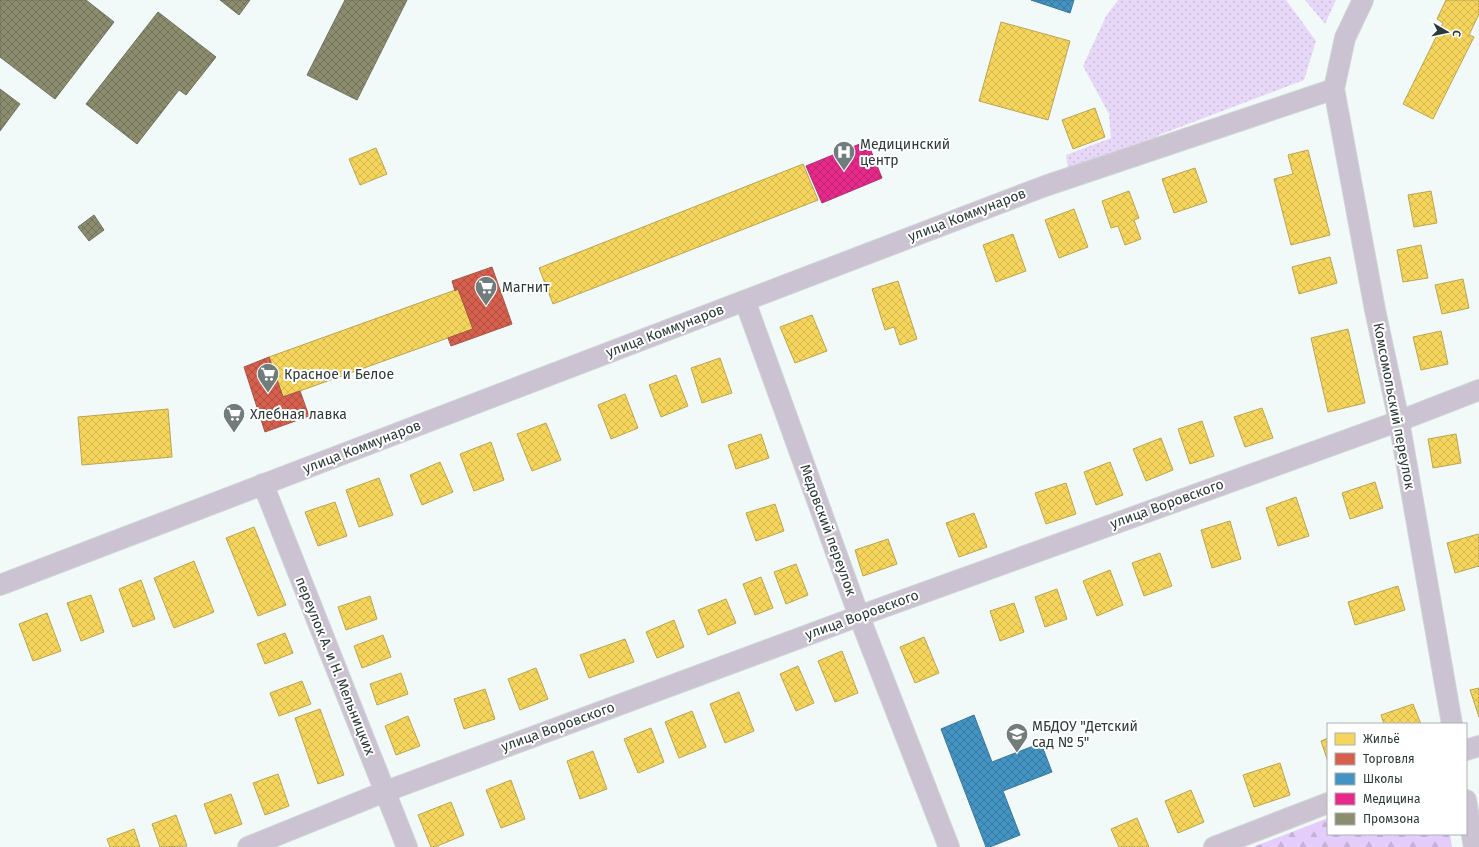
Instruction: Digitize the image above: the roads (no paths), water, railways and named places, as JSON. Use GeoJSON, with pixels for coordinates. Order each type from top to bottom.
{"type":"FeatureCollection","features":[{"type":"Feature","properties":{"kind":"street"},"geometry":{"type":"LineString","coordinates":[[1334,89],[1345,38],[1363,0]]}},
{"type":"Feature","properties":{"kind":"street","name":"улица Коммунаров"},"geometry":{"type":"LineString","coordinates":[[0,585],[1045,186],[1334,89]]}},
{"type":"Feature","properties":{"kind":"street","name":"Комсомольский переулок"},"geometry":{"type":"LineString","coordinates":[[1334,89],[1375,310],[1399,421],[1452,723]]}},
{"type":"Feature","properties":{"kind":"street","name":"Медовский переулок"},"geometry":{"type":"LineString","coordinates":[[745,301],[859,616],[949,847]]}},
{"type":"Feature","properties":{"kind":"street","name":"улица Воровского"},"geometry":{"type":"LineString","coordinates":[[248,847],[384,792],[859,616],[1399,421],[1479,390]]}},
{"type":"Feature","properties":{"kind":"street","name":"переулок А. и Н. Мельницких"},"geometry":{"type":"LineString","coordinates":[[264,484],[384,792],[407,847]]}},
{"type":"Feature","properties":{"kind":"street"},"geometry":{"type":"LineString","coordinates":[[1467,750],[1479,746]]}},
{"type":"Feature","properties":{"kind":"street"},"geometry":{"type":"LineString","coordinates":[[1214,847],[1327,803]]}},
{"type":"Feature","properties":{"kind":"street"},"geometry":{"type":"LineString","coordinates":[[1467,806],[1474,847]]}},
{"type":"Feature","properties":{"kind":"place","name":"Медицинский центр"},"geometry":{"type":"Point","coordinates":[844,172]}},
{"type":"Feature","properties":{"kind":"place","name":"Магнит"},"geometry":{"type":"Point","coordinates":[486,306]}},
{"type":"Feature","properties":{"kind":"place","name":"Красное и Белое"},"geometry":{"type":"Point","coordinates":[268,394]}},
{"type":"Feature","properties":{"kind":"place","name":"Хлебная лавка"},"geometry":{"type":"Point","coordinates":[234,434]}},
{"type":"Feature","properties":{"kind":"place","name":"МБДОУ \"Детский сад № 5\""},"geometry":{"type":"Point","coordinates":[1017,754]}}]}
